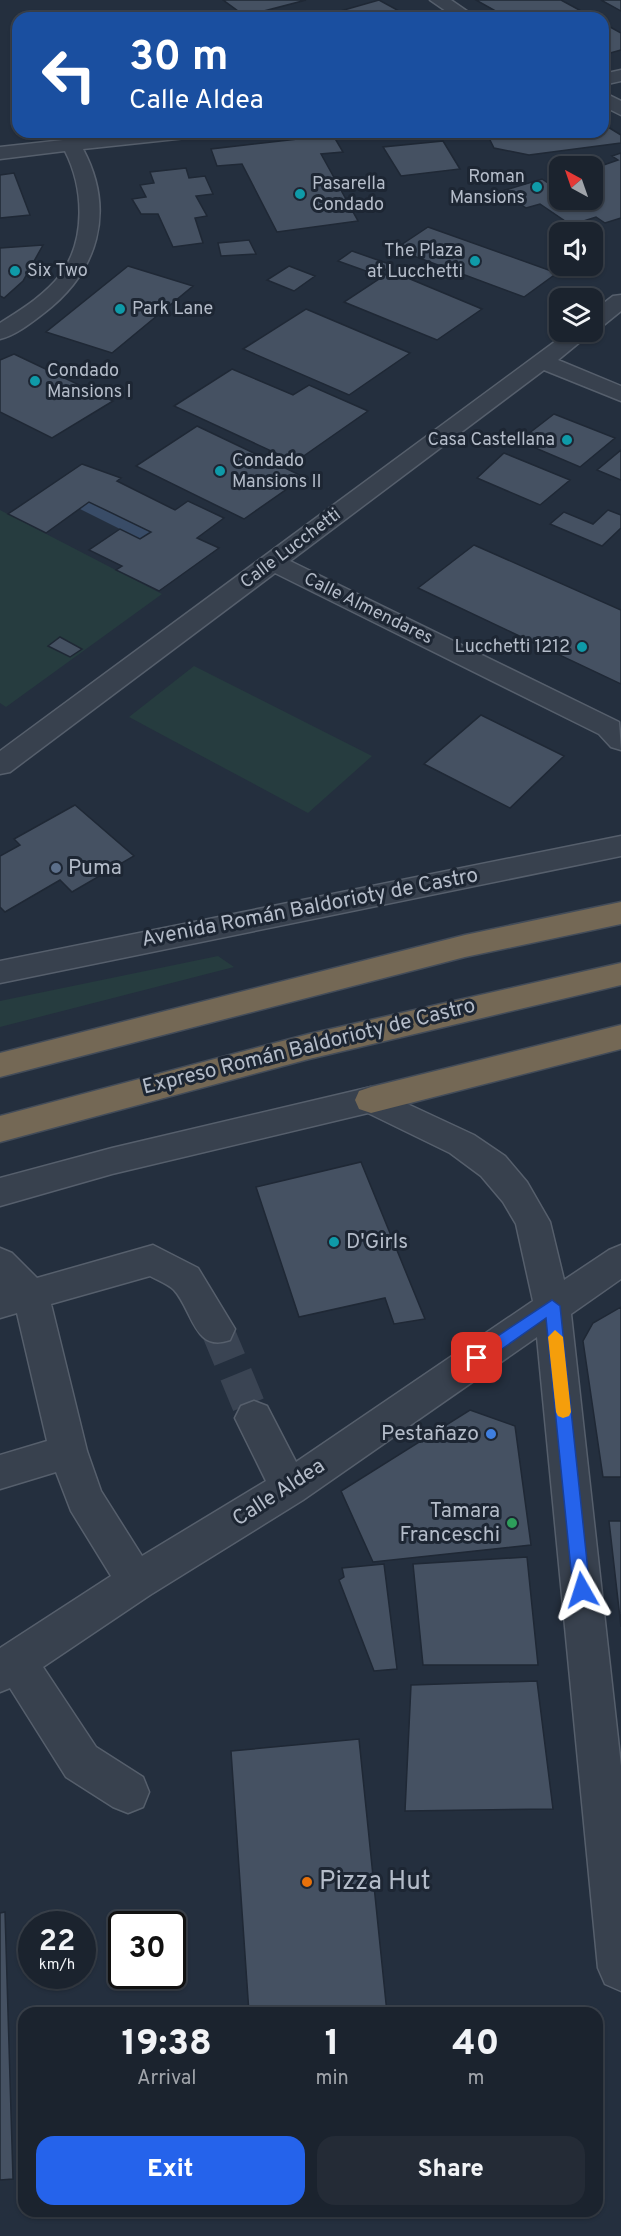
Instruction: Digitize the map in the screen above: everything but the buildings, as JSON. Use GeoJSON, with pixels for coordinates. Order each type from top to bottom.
{"type":"FeatureCollection","features":[{"type":"Feature","properties":{"kind":"highway"},"geometry":{"type":"LineString","coordinates":[[0,1065],[465,946],[621,913]]}},
{"type":"Feature","properties":{"kind":"highway","name":"Expreso Román Baldorioty de Castro"},"geometry":{"type":"LineString","coordinates":[[0,1129],[147,1087],[496,1001],[621,974]]}},
{"type":"Feature","properties":{"kind":"highway"},"geometry":{"type":"LineString","coordinates":[[371,1100],[621,1037]]}},
{"type":"Feature","properties":{"kind":"street"},"geometry":{"type":"LineString","coordinates":[[438,0],[458,12]]}},
{"type":"Feature","properties":{"kind":"street"},"geometry":{"type":"LineString","coordinates":[[0,153],[133,138]]}},
{"type":"Feature","properties":{"kind":"street"},"geometry":{"type":"LineString","coordinates":[[0,332],[52,295],[76,267],[82,252],[91,200],[78,156],[71,145]]}},
{"type":"Feature","properties":{"kind":"street"},"geometry":{"type":"LineString","coordinates":[[603,315],[621,301]]}},
{"type":"Feature","properties":{"kind":"street","name":"Calle Lucchetti"},"geometry":{"type":"LineString","coordinates":[[0,765],[568,342]]}},
{"type":"Feature","properties":{"kind":"street"},"geometry":{"type":"LineString","coordinates":[[541,362],[621,394]]}},
{"type":"Feature","properties":{"kind":"street","name":"Calle Almendares"},"geometry":{"type":"LineString","coordinates":[[273,562],[609,728],[621,741]]}},
{"type":"Feature","properties":{"kind":"street","name":"Avenida Román Baldorioty de Castro"},"geometry":{"type":"LineString","coordinates":[[0,972],[292,910],[621,846]]}},
{"type":"Feature","properties":{"kind":"street"},"geometry":{"type":"LineString","coordinates":[[0,1192],[112,1161],[371,1100],[462,1144],[493,1166],[515,1192],[533,1222],[552,1306],[621,1968]]}},
{"type":"Feature","properties":{"kind":"street"},"geometry":{"type":"LineString","coordinates":[[15,1299],[153,1260],[186,1279],[217,1329]]}},
{"type":"Feature","properties":{"kind":"street"},"geometry":{"type":"LineString","coordinates":[[552,1306],[621,1260]]}},
{"type":"Feature","properties":{"kind":"street"},"geometry":{"type":"LineString","coordinates":[[0,1263],[15,1299],[85,1498],[136,1582]]}},
{"type":"Feature","properties":{"kind":"street","name":"Calle Aldea"},"geometry":{"type":"LineString","coordinates":[[8,1666],[136,1582],[289,1488],[552,1306]]}},
{"type":"Feature","properties":{"kind":"street"},"geometry":{"type":"LineString","coordinates":[[254,1418],[289,1488]]}},
{"type":"Feature","properties":{"kind":"street"},"geometry":{"type":"LineString","coordinates":[[0,1472],[68,1450]]}},
{"type":"Feature","properties":{"kind":"street"},"geometry":{"type":"LineString","coordinates":[[8,1666],[81,1762],[128,1792]]}},
{"type":"Feature","properties":{"kind":"green space"},"geometry":{"type":"Polygon","coordinates":[[[0,510],[162,594],[6,707],[0,703],[0,510]]]}},
{"type":"Feature","properties":{"kind":"green space"},"geometry":{"type":"Polygon","coordinates":[[[194,666],[372,756],[308,813],[129,717],[194,666]]]}},
{"type":"Feature","properties":{"kind":"green space"},"geometry":{"type":"Polygon","coordinates":[[[218,956],[234,967],[0,1027],[0,1001],[218,956]]]}},
{"type":"Feature","properties":{"kind":"water"},"geometry":{"type":"Polygon","coordinates":[[[89,502],[151,532],[140,539],[78,508],[89,502]]]}},
{"type":"Feature","properties":{"kind":"tunnel"},"geometry":{"type":"LineString","coordinates":[[217,1329],[254,1418]]}},
{"type":"Feature","properties":{"kind":"slow traffic"},"geometry":{"type":"LineString","coordinates":[[555,1337],[563,1412]]}},
{"type":"Feature","properties":{"kind":"place","name":"Roman Mansions"},"geometry":{"type":"Point","coordinates":[537,187]}},
{"type":"Feature","properties":{"kind":"place","name":"Pasarella Condado"},"geometry":{"type":"Point","coordinates":[300,194]}},
{"type":"Feature","properties":{"kind":"place","name":"The Plaza at Lucchetti"},"geometry":{"type":"Point","coordinates":[475,261]}},
{"type":"Feature","properties":{"kind":"place","name":"Six Two"},"geometry":{"type":"Point","coordinates":[15,271]}},
{"type":"Feature","properties":{"kind":"place","name":"Park Lane"},"geometry":{"type":"Point","coordinates":[120,309]}},
{"type":"Feature","properties":{"kind":"place","name":"Condado Mansions I"},"geometry":{"type":"Point","coordinates":[35,381]}},
{"type":"Feature","properties":{"kind":"place","name":"Casa Castellana"},"geometry":{"type":"Point","coordinates":[567,440]}},
{"type":"Feature","properties":{"kind":"place","name":"Condado Mansions II"},"geometry":{"type":"Point","coordinates":[220,471]}},
{"type":"Feature","properties":{"kind":"place","name":"Lucchetti 1212"},"geometry":{"type":"Point","coordinates":[582,647]}},
{"type":"Feature","properties":{"kind":"place","name":"Puma"},"geometry":{"type":"Point","coordinates":[56,868]}},
{"type":"Feature","properties":{"kind":"place","name":"D'Girls"},"geometry":{"type":"Point","coordinates":[334,1242]}},
{"type":"Feature","properties":{"kind":"place","name":"Pestañazo"},"geometry":{"type":"Point","coordinates":[491,1434]}},
{"type":"Feature","properties":{"kind":"place","name":"Tamara Franceschi"},"geometry":{"type":"Point","coordinates":[512,1523]}},
{"type":"Feature","properties":{"kind":"place","name":"Pizza Hut"},"geometry":{"type":"Point","coordinates":[307,1882]}},
{"type":"Feature","properties":{"kind":"route"},"geometry":{"type":"LineString","coordinates":[[477,1358],[552,1306],[582,1590]]}}]}
